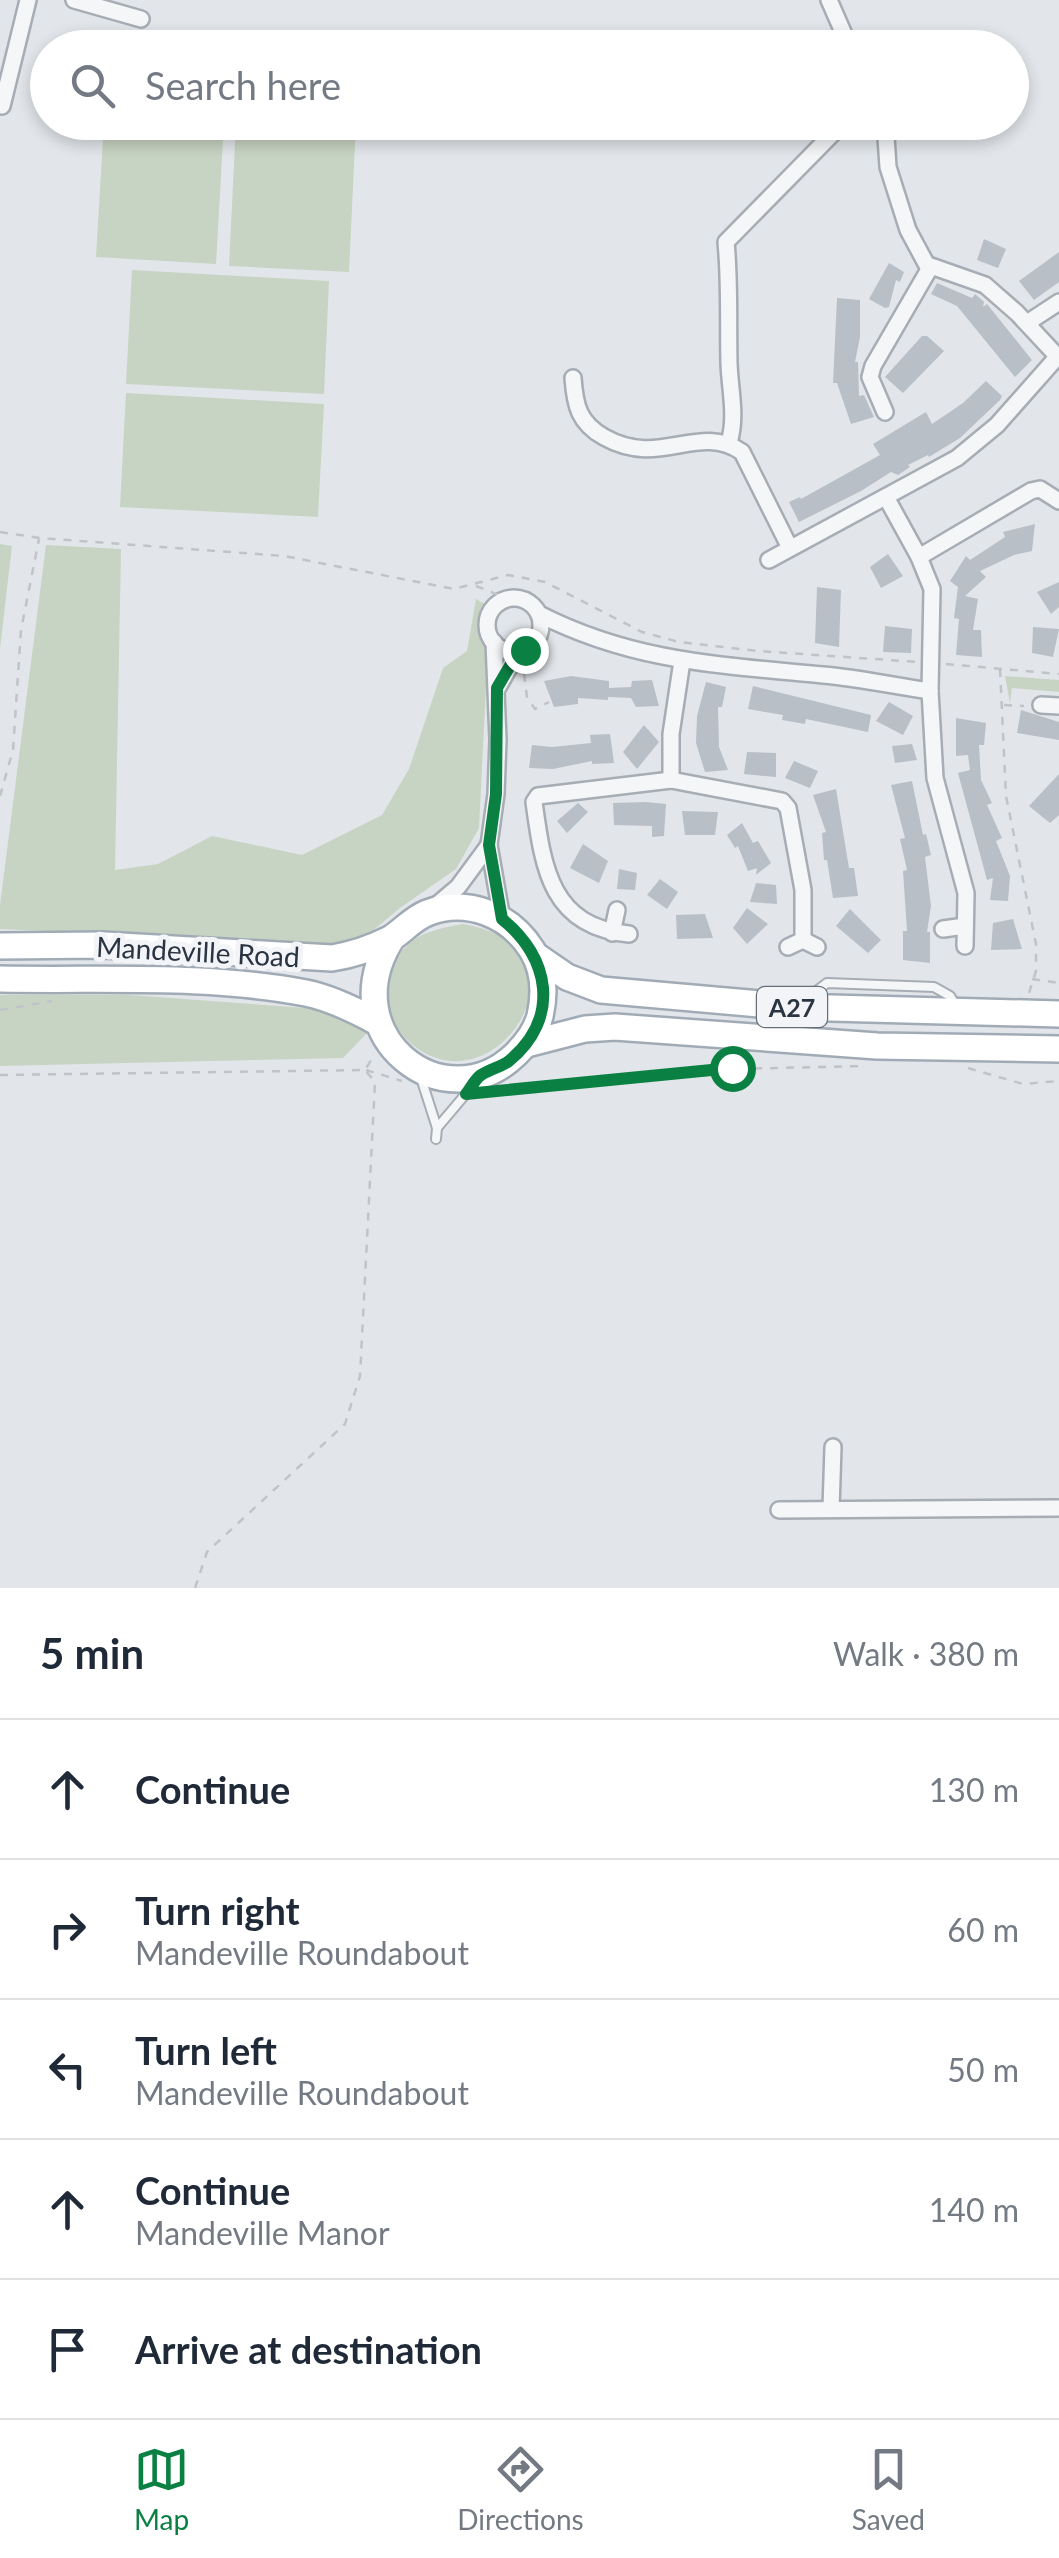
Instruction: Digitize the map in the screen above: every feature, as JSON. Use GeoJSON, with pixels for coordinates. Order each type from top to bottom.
{"type":"FeatureCollection","features":[{"type":"Feature","properties":{"kind":"main road"},"geometry":{"type":"LineString","coordinates":[[473,1084],[455,1078],[421,1077],[400,1056],[381,1030],[372,1000],[374,978],[380,956],[392,938],[408,922],[428,912],[466,907],[502,919]]}},
{"type":"Feature","properties":{"kind":"main road","name":"A27"},"geometry":{"type":"LineString","coordinates":[[502,919],[521,934],[535,955],[566,977],[601,990],[794,1007],[1059,1014]]}},
{"type":"Feature","properties":{"kind":"main road","name":"Mandeville Road"},"geometry":{"type":"LineString","coordinates":[[0,946],[104,945],[332,958],[392,938]]}},
{"type":"Feature","properties":{"kind":"main road"},"geometry":{"type":"LineString","coordinates":[[527,1044],[544,1001],[535,955]]}},
{"type":"Feature","properties":{"kind":"main road","name":"Mandeville Road"},"geometry":{"type":"LineString","coordinates":[[0,979],[175,982],[291,992],[346,1006],[381,1030]]}},
{"type":"Feature","properties":{"kind":"main road","name":"A27"},"geometry":{"type":"LineString","coordinates":[[473,1084],[506,1064],[527,1044],[584,1028],[877,1046],[1059,1049]]}},
{"type":"Feature","properties":{"kind":"street"},"geometry":{"type":"LineString","coordinates":[[2,106],[14,90],[28,0]]}},
{"type":"Feature","properties":{"kind":"street"},"geometry":{"type":"LineString","coordinates":[[74,0],[141,18]]}},
{"type":"Feature","properties":{"kind":"street"},"geometry":{"type":"LineString","coordinates":[[830,0],[842,30]]}},
{"type":"Feature","properties":{"kind":"street"},"geometry":{"type":"LineString","coordinates":[[728,443],[735,422],[729,366],[731,291],[726,242],[826,140]]}},
{"type":"Feature","properties":{"kind":"street"},"geometry":{"type":"LineString","coordinates":[[886,140],[888,167],[908,230],[930,269]]}},
{"type":"Feature","properties":{"kind":"street"},"geometry":{"type":"LineString","coordinates":[[769,560],[957,458],[998,425],[1058,355],[985,285],[931,266],[873,366],[870,377],[884,412]]}},
{"type":"Feature","properties":{"kind":"street"},"geometry":{"type":"LineString","coordinates":[[1026,323],[1059,302]]}},
{"type":"Feature","properties":{"kind":"street"},"geometry":{"type":"LineString","coordinates":[[573,378],[575,407],[588,427],[610,441],[641,451],[673,449],[710,439],[728,443],[742,452],[790,548]]}},
{"type":"Feature","properties":{"kind":"street"},"geometry":{"type":"LineString","coordinates":[[918,557],[1031,491],[1050,492],[1059,501]]}},
{"type":"Feature","properties":{"kind":"street"},"geometry":{"type":"LineString","coordinates":[[886,497],[932,589],[930,691],[935,778],[966,893],[965,946]]}},
{"type":"Feature","properties":{"kind":"street"},"geometry":{"type":"LineString","coordinates":[[502,919],[489,845],[496,794],[497,688],[489,616],[509,599],[527,601],[539,614],[582,636]]}},
{"type":"Feature","properties":{"kind":"street"},"geometry":{"type":"LineString","coordinates":[[497,688],[514,658],[540,634],[539,614]]}},
{"type":"Feature","properties":{"kind":"street"},"geometry":{"type":"LineString","coordinates":[[540,634],[582,636],[682,661],[828,675],[930,691]]}},
{"type":"Feature","properties":{"kind":"street"},"geometry":{"type":"LineString","coordinates":[[494,642],[514,658]]}},
{"type":"Feature","properties":{"kind":"street"},"geometry":{"type":"LineString","coordinates":[[671,780],[671,732],[682,661]]}},
{"type":"Feature","properties":{"kind":"street"},"geometry":{"type":"LineString","coordinates":[[1040,704],[1059,706]]}},
{"type":"Feature","properties":{"kind":"street"},"geometry":{"type":"LineString","coordinates":[[618,910],[621,934],[590,926],[566,906],[550,884],[534,802],[538,796],[671,780],[782,801],[788,808],[803,890],[803,945]]}},
{"type":"Feature","properties":{"kind":"street"},"geometry":{"type":"LineString","coordinates":[[428,912],[458,887],[489,845]]}},
{"type":"Feature","properties":{"kind":"street"},"geometry":{"type":"LineString","coordinates":[[943,929],[965,926]]}},
{"type":"Feature","properties":{"kind":"street"},"geometry":{"type":"LineString","coordinates":[[831,1509],[833,1447]]}},
{"type":"Feature","properties":{"kind":"street"},"geometry":{"type":"LineString","coordinates":[[779,1510],[1059,1508]]}},
{"type":"Feature","properties":{"kind":"lane"},"geometry":{"type":"LineString","coordinates":[[421,1077],[437,1128],[436,1140]]}},
{"type":"Feature","properties":{"kind":"lane"},"geometry":{"type":"LineString","coordinates":[[437,1128],[473,1084]]}},
{"type":"Feature","properties":{"kind":"path"},"geometry":{"type":"LineString","coordinates":[[0,796],[13,750],[21,630],[40,538]]}},
{"type":"Feature","properties":{"kind":"path"},"geometry":{"type":"LineString","coordinates":[[475,586],[509,599]]}},
{"type":"Feature","properties":{"kind":"path"},"geometry":{"type":"LineString","coordinates":[[514,658],[524,674],[528,697],[535,709],[549,702]]}},
{"type":"Feature","properties":{"kind":"path"},"geometry":{"type":"LineString","coordinates":[[1000,668],[1006,796],[1036,944],[1027,997]]}},
{"type":"Feature","properties":{"kind":"path"},"geometry":{"type":"LineString","coordinates":[[1004,705],[1040,704]]}},
{"type":"Feature","properties":{"kind":"path"},"geometry":{"type":"LineString","coordinates":[[1032,979],[1059,983]]}},
{"type":"Feature","properties":{"kind":"path"},"geometry":{"type":"LineString","coordinates":[[0,1010],[56,999]]}},
{"type":"Feature","properties":{"kind":"path"},"geometry":{"type":"LineString","coordinates":[[365,1070],[381,1030]]}},
{"type":"Feature","properties":{"kind":"path"},"geometry":{"type":"LineString","coordinates":[[953,1064],[1023,1084],[1059,1081]]}},
{"type":"Feature","properties":{"kind":"path"},"geometry":{"type":"LineString","coordinates":[[473,1084],[732,1068],[880,1066]]}},
{"type":"Feature","properties":{"kind":"path"},"geometry":{"type":"LineString","coordinates":[[195,1588],[206,1552],[345,1424],[356,1398],[375,1082],[365,1070]]}},
{"type":"Feature","properties":{"kind":"path"},"geometry":{"type":"LineString","coordinates":[[0,1075],[365,1070],[421,1077]]}},
{"type":"Feature","properties":{"kind":"green space"},"geometry":{"type":"Polygon","coordinates":[[[103,140],[223,140],[216,264],[96,257],[103,140]]]}},
{"type":"Feature","properties":{"kind":"green space"},"geometry":{"type":"Polygon","coordinates":[[[235,140],[355,140],[349,272],[229,266],[235,140]]]}},
{"type":"Feature","properties":{"kind":"green space"},"geometry":{"type":"Polygon","coordinates":[[[132,270],[329,281],[324,394],[126,384],[132,270]]]}},
{"type":"Feature","properties":{"kind":"green space"},"geometry":{"type":"Polygon","coordinates":[[[126,393],[324,404],[318,517],[120,507],[126,393]]]}},
{"type":"Feature","properties":{"kind":"green space"},"geometry":{"type":"Polygon","coordinates":[[[0,544],[12,546],[0,649],[0,544]]]}},
{"type":"Feature","properties":{"kind":"green space"},"geometry":{"type":"Polygon","coordinates":[[[46,545],[121,549],[115,870],[158,864],[212,836],[302,855],[382,815],[409,769],[443,668],[467,651],[476,599],[490,607],[479,828],[456,869],[347,952],[191,937],[0,929],[46,545]]]}},
{"type":"Feature","properties":{"kind":"green space"},"geometry":{"type":"Polygon","coordinates":[[[1005,676],[1059,680],[1059,692],[1012,688],[1010,703],[1005,676]]]}},
{"type":"Feature","properties":{"kind":"green space"},"geometry":{"type":"Polygon","coordinates":[[[463,924],[503,938],[525,961],[530,988],[523,1016],[505,1040],[479,1057],[450,1061],[413,1045],[384,1006],[393,971],[405,947],[427,933],[463,924]]]}},
{"type":"Feature","properties":{"kind":"green space"},"geometry":{"type":"Polygon","coordinates":[[[0,995],[130,995],[319,1009],[367,1033],[343,1058],[0,1066],[0,995]]]}},
{"type":"Feature","properties":{"kind":"building"},"geometry":{"type":"Polygon","coordinates":[[[984,239],[1006,249],[998,268],[977,260],[984,239]]]}},
{"type":"Feature","properties":{"kind":"building"},"geometry":{"type":"Polygon","coordinates":[[[1059,252],[1059,282],[1034,300],[1019,281],[1059,252]]]}},
{"type":"Feature","properties":{"kind":"building"},"geometry":{"type":"Polygon","coordinates":[[[889,263],[904,272],[900,282],[896,280],[889,307],[885,308],[869,299],[889,263]]]}},
{"type":"Feature","properties":{"kind":"building"},"geometry":{"type":"Polygon","coordinates":[[[937,283],[972,298],[975,294],[1032,360],[1015,377],[957,306],[931,294],[937,283]]]}},
{"type":"Feature","properties":{"kind":"building"},"geometry":{"type":"Polygon","coordinates":[[[837,298],[860,300],[855,362],[859,396],[864,395],[874,417],[851,424],[837,383],[833,383],[837,298]]]}},
{"type":"Feature","properties":{"kind":"building"},"geometry":{"type":"Polygon","coordinates":[[[922,336],[944,351],[903,393],[885,377],[922,336]]]}},
{"type":"Feature","properties":{"kind":"building"},"geometry":{"type":"Polygon","coordinates":[[[986,381],[1002,396],[960,438],[908,465],[898,475],[891,472],[799,522],[789,502],[880,455],[873,444],[926,412],[932,424],[986,381]]]}},
{"type":"Feature","properties":{"kind":"building"},"geometry":{"type":"Polygon","coordinates":[[[1035,524],[1032,551],[980,571],[986,577],[965,596],[978,599],[973,630],[981,630],[982,657],[956,655],[959,619],[954,618],[958,587],[950,581],[966,556],[970,560],[1005,537],[1003,532],[1035,524]]]}},
{"type":"Feature","properties":{"kind":"building"},"geometry":{"type":"Polygon","coordinates":[[[888,554],[903,576],[881,588],[870,567],[888,554]]]}},
{"type":"Feature","properties":{"kind":"building"},"geometry":{"type":"Polygon","coordinates":[[[1059,582],[1059,607],[1051,614],[1037,592],[1059,582]]]}},
{"type":"Feature","properties":{"kind":"building"},"geometry":{"type":"Polygon","coordinates":[[[817,587],[841,590],[839,647],[815,643],[817,587]]]}},
{"type":"Feature","properties":{"kind":"building"},"geometry":{"type":"Polygon","coordinates":[[[885,626],[912,629],[911,653],[883,652],[885,626]]]}},
{"type":"Feature","properties":{"kind":"building"},"geometry":{"type":"Polygon","coordinates":[[[1033,627],[1059,629],[1053,657],[1032,653],[1033,627]]]}},
{"type":"Feature","properties":{"kind":"building"},"geometry":{"type":"Polygon","coordinates":[[[571,676],[609,681],[609,688],[631,687],[632,681],[652,680],[659,706],[636,707],[631,698],[608,697],[578,698],[578,704],[554,707],[544,681],[571,676]]]}},
{"type":"Feature","properties":{"kind":"building"},"geometry":{"type":"Polygon","coordinates":[[[706,682],[726,687],[722,707],[718,707],[719,747],[728,770],[705,772],[696,743],[697,716],[706,682]]]}},
{"type":"Feature","properties":{"kind":"building"},"geometry":{"type":"Polygon","coordinates":[[[753,686],[871,715],[868,732],[806,719],[805,724],[782,720],[783,715],[748,709],[753,686]]]}},
{"type":"Feature","properties":{"kind":"building"},"geometry":{"type":"Polygon","coordinates":[[[889,702],[913,716],[903,735],[876,721],[889,702]]]}},
{"type":"Feature","properties":{"kind":"building"},"geometry":{"type":"Polygon","coordinates":[[[1021,710],[1059,722],[1059,740],[1017,733],[1021,710]]]}},
{"type":"Feature","properties":{"kind":"building"},"geometry":{"type":"Polygon","coordinates":[[[956,718],[986,723],[984,745],[979,745],[981,780],[1002,838],[996,841],[1010,876],[1008,901],[990,900],[993,878],[987,880],[958,773],[970,770],[968,755],[956,756],[956,718]]]}},
{"type":"Feature","properties":{"kind":"building"},"geometry":{"type":"Polygon","coordinates":[[[644,725],[659,742],[637,769],[623,752],[644,725]]]}},
{"type":"Feature","properties":{"kind":"building"},"geometry":{"type":"Polygon","coordinates":[[[610,734],[614,763],[592,761],[553,769],[529,768],[532,745],[591,743],[590,735],[610,734]]]}},
{"type":"Feature","properties":{"kind":"building"},"geometry":{"type":"Polygon","coordinates":[[[912,744],[917,760],[895,763],[892,746],[912,744]]]}},
{"type":"Feature","properties":{"kind":"building"},"geometry":{"type":"Polygon","coordinates":[[[747,752],[776,753],[776,777],[744,774],[747,752]]]}},
{"type":"Feature","properties":{"kind":"building"},"geometry":{"type":"Polygon","coordinates":[[[794,761],[818,771],[810,788],[785,778],[794,761]]]}},
{"type":"Feature","properties":{"kind":"building"},"geometry":{"type":"Polygon","coordinates":[[[1059,774],[1059,815],[1050,823],[1029,806],[1059,774]]]}},
{"type":"Feature","properties":{"kind":"building"},"geometry":{"type":"Polygon","coordinates":[[[912,781],[931,855],[925,857],[931,906],[927,932],[930,963],[903,960],[903,931],[907,931],[903,871],[907,870],[900,839],[905,838],[891,785],[912,781]]]}},
{"type":"Feature","properties":{"kind":"building"},"geometry":{"type":"Polygon","coordinates":[[[836,789],[849,868],[854,868],[858,896],[833,898],[824,860],[822,833],[826,832],[813,795],[836,789]]]}},
{"type":"Feature","properties":{"kind":"building"},"geometry":{"type":"Polygon","coordinates":[[[578,803],[588,812],[567,833],[557,821],[578,803]]]}},
{"type":"Feature","properties":{"kind":"building"},"geometry":{"type":"Polygon","coordinates":[[[613,803],[666,804],[664,836],[652,837],[652,826],[614,825],[613,803]]]}},
{"type":"Feature","properties":{"kind":"building"},"geometry":{"type":"Polygon","coordinates":[[[682,811],[718,812],[715,835],[685,835],[682,811]]]}},
{"type":"Feature","properties":{"kind":"building"},"geometry":{"type":"Polygon","coordinates":[[[742,823],[771,863],[756,875],[757,868],[748,871],[738,846],[735,848],[727,835],[742,823]]]}},
{"type":"Feature","properties":{"kind":"building"},"geometry":{"type":"Polygon","coordinates":[[[583,844],[608,861],[599,883],[570,868],[583,844]]]}},
{"type":"Feature","properties":{"kind":"building"},"geometry":{"type":"Polygon","coordinates":[[[619,869],[637,873],[635,890],[617,889],[619,869]]]}},
{"type":"Feature","properties":{"kind":"building"},"geometry":{"type":"Polygon","coordinates":[[[660,879],[678,892],[667,909],[647,895],[660,879]]]}},
{"type":"Feature","properties":{"kind":"building"},"geometry":{"type":"Polygon","coordinates":[[[756,883],[776,885],[777,904],[750,902],[756,883]]]}},
{"type":"Feature","properties":{"kind":"building"},"geometry":{"type":"Polygon","coordinates":[[[747,908],[768,924],[747,944],[733,928],[747,908]]]}},
{"type":"Feature","properties":{"kind":"building"},"geometry":{"type":"Polygon","coordinates":[[[850,909],[881,940],[868,953],[836,926],[850,909]]]}},
{"type":"Feature","properties":{"kind":"building"},"geometry":{"type":"Polygon","coordinates":[[[705,914],[713,938],[677,939],[676,915],[705,914]]]}},
{"type":"Feature","properties":{"kind":"building"},"geometry":{"type":"Polygon","coordinates":[[[1013,919],[1022,949],[991,950],[993,923],[1013,919]]]}},
{"type":"Feature","properties":{"kind":"route"},"geometry":{"type":"LineString","coordinates":[[525,650],[518,652],[497,688],[496,794],[489,845],[502,919],[521,934],[535,955],[544,1001],[527,1044],[506,1064],[481,1075],[466,1094],[732,1068]]}}]}
